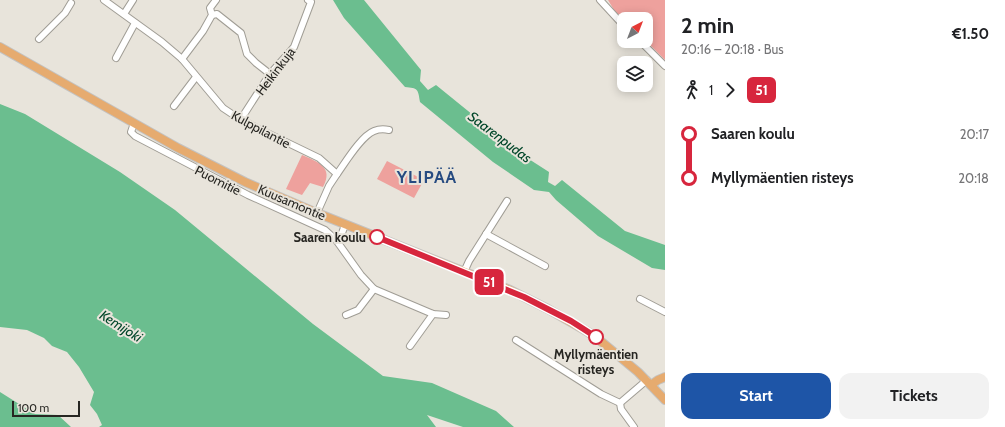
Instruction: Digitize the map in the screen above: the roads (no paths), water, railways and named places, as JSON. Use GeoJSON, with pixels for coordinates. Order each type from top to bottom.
{"type":"FeatureCollection","features":[{"type":"Feature","properties":{"kind":"main road","name":"Kuusamontie"},"geometry":{"type":"LineString","coordinates":[[0,47],[212,166],[245,182],[317,213],[524,297],[571,321],[603,343],[649,383],[665,400]]}},
{"type":"Feature","properties":{"kind":"main road"},"geometry":{"type":"LineString","coordinates":[[649,383],[665,377]]}},
{"type":"Feature","properties":{"kind":"street","name":"Kulppilantie"},"geometry":{"type":"LineString","coordinates":[[104,0],[162,42],[182,59],[223,108],[240,119],[318,158],[336,174]]}},
{"type":"Feature","properties":{"kind":"street"},"geometry":{"type":"LineString","coordinates":[[124,14],[134,0]]}},
{"type":"Feature","properties":{"kind":"street"},"geometry":{"type":"LineString","coordinates":[[182,59],[204,31],[212,15],[210,8],[216,0]]}},
{"type":"Feature","properties":{"kind":"street","name":"Heikinkuja"},"geometry":{"type":"LineString","coordinates":[[240,119],[270,74],[294,47],[311,2],[308,0]]}},
{"type":"Feature","properties":{"kind":"street"},"geometry":{"type":"LineString","coordinates":[[600,0],[617,18]]}},
{"type":"Feature","properties":{"kind":"street"},"geometry":{"type":"LineString","coordinates":[[39,40],[65,13],[70,1]]}},
{"type":"Feature","properties":{"kind":"street"},"geometry":{"type":"LineString","coordinates":[[212,15],[217,14],[242,33],[247,54],[270,74]]}},
{"type":"Feature","properties":{"kind":"street"},"geometry":{"type":"LineString","coordinates":[[116,58],[135,22]]}},
{"type":"Feature","properties":{"kind":"street"},"geometry":{"type":"LineString","coordinates":[[647,48],[665,66]]}},
{"type":"Feature","properties":{"kind":"street"},"geometry":{"type":"LineString","coordinates":[[174,106],[196,77]]}},
{"type":"Feature","properties":{"kind":"street","name":"Puomitie"},"geometry":{"type":"LineString","coordinates":[[134,123],[131,132],[135,136],[248,195],[325,230],[336,240],[361,275],[374,289],[433,314],[446,315]]}},
{"type":"Feature","properties":{"kind":"street"},"geometry":{"type":"LineString","coordinates":[[317,213],[336,174],[360,143],[368,134],[376,130],[390,130]]}},
{"type":"Feature","properties":{"kind":"street"},"geometry":{"type":"LineString","coordinates":[[464,272],[469,261],[507,201]]}},
{"type":"Feature","properties":{"kind":"street"},"geometry":{"type":"LineString","coordinates":[[336,240],[342,233],[345,224]]}},
{"type":"Feature","properties":{"kind":"street"},"geometry":{"type":"LineString","coordinates":[[486,234],[545,266]]}},
{"type":"Feature","properties":{"kind":"street"},"geometry":{"type":"LineString","coordinates":[[346,315],[358,310],[374,289]]}},
{"type":"Feature","properties":{"kind":"street"},"geometry":{"type":"LineString","coordinates":[[640,299],[665,312]]}},
{"type":"Feature","properties":{"kind":"street"},"geometry":{"type":"LineString","coordinates":[[410,346],[433,314]]}},
{"type":"Feature","properties":{"kind":"street"},"geometry":{"type":"LineString","coordinates":[[516,340],[601,394],[620,403]]}},
{"type":"Feature","properties":{"kind":"street"},"geometry":{"type":"LineString","coordinates":[[620,403],[649,383]]}},
{"type":"Feature","properties":{"kind":"street"},"geometry":{"type":"LineString","coordinates":[[620,403],[621,409],[634,427]]}},
{"type":"Feature","properties":{"kind":"water","name":"Saarenpudas"},"geometry":{"type":"Polygon","coordinates":[[[333,0],[364,0],[421,70],[420,81],[428,90],[436,85],[521,154],[549,172],[548,182],[555,186],[562,180],[625,231],[665,245],[665,270],[652,268],[598,236],[556,200],[549,192],[534,190],[493,162],[420,102],[417,90],[405,87],[344,18],[333,0]]]}},
{"type":"Feature","properties":{"kind":"water","name":"Kemijoki"},"geometry":{"type":"Polygon","coordinates":[[[0,104],[25,114],[120,172],[175,210],[313,324],[383,376],[432,383],[496,411],[514,427],[463,427],[427,415],[436,427],[99,427],[102,425],[97,414],[90,405],[94,392],[79,367],[67,352],[52,346],[44,338],[27,330],[0,327],[0,104]]]}},
{"type":"Feature","properties":{"kind":"water"},"geometry":{"type":"Polygon","coordinates":[[[0,392],[35,414],[58,415],[71,427],[0,427],[0,392]]]}},
{"type":"Feature","properties":{"kind":"place","name":"Saaren koulu"},"geometry":{"type":"Point","coordinates":[377,237]}},
{"type":"Feature","properties":{"kind":"place","name":"Myllymäentien risteys"},"geometry":{"type":"Point","coordinates":[596,337]}},
{"type":"Feature","properties":{"kind":"district","name":"YLIPÄÄ"},"geometry":{"type":"Point","coordinates":[427,177]}}]}
